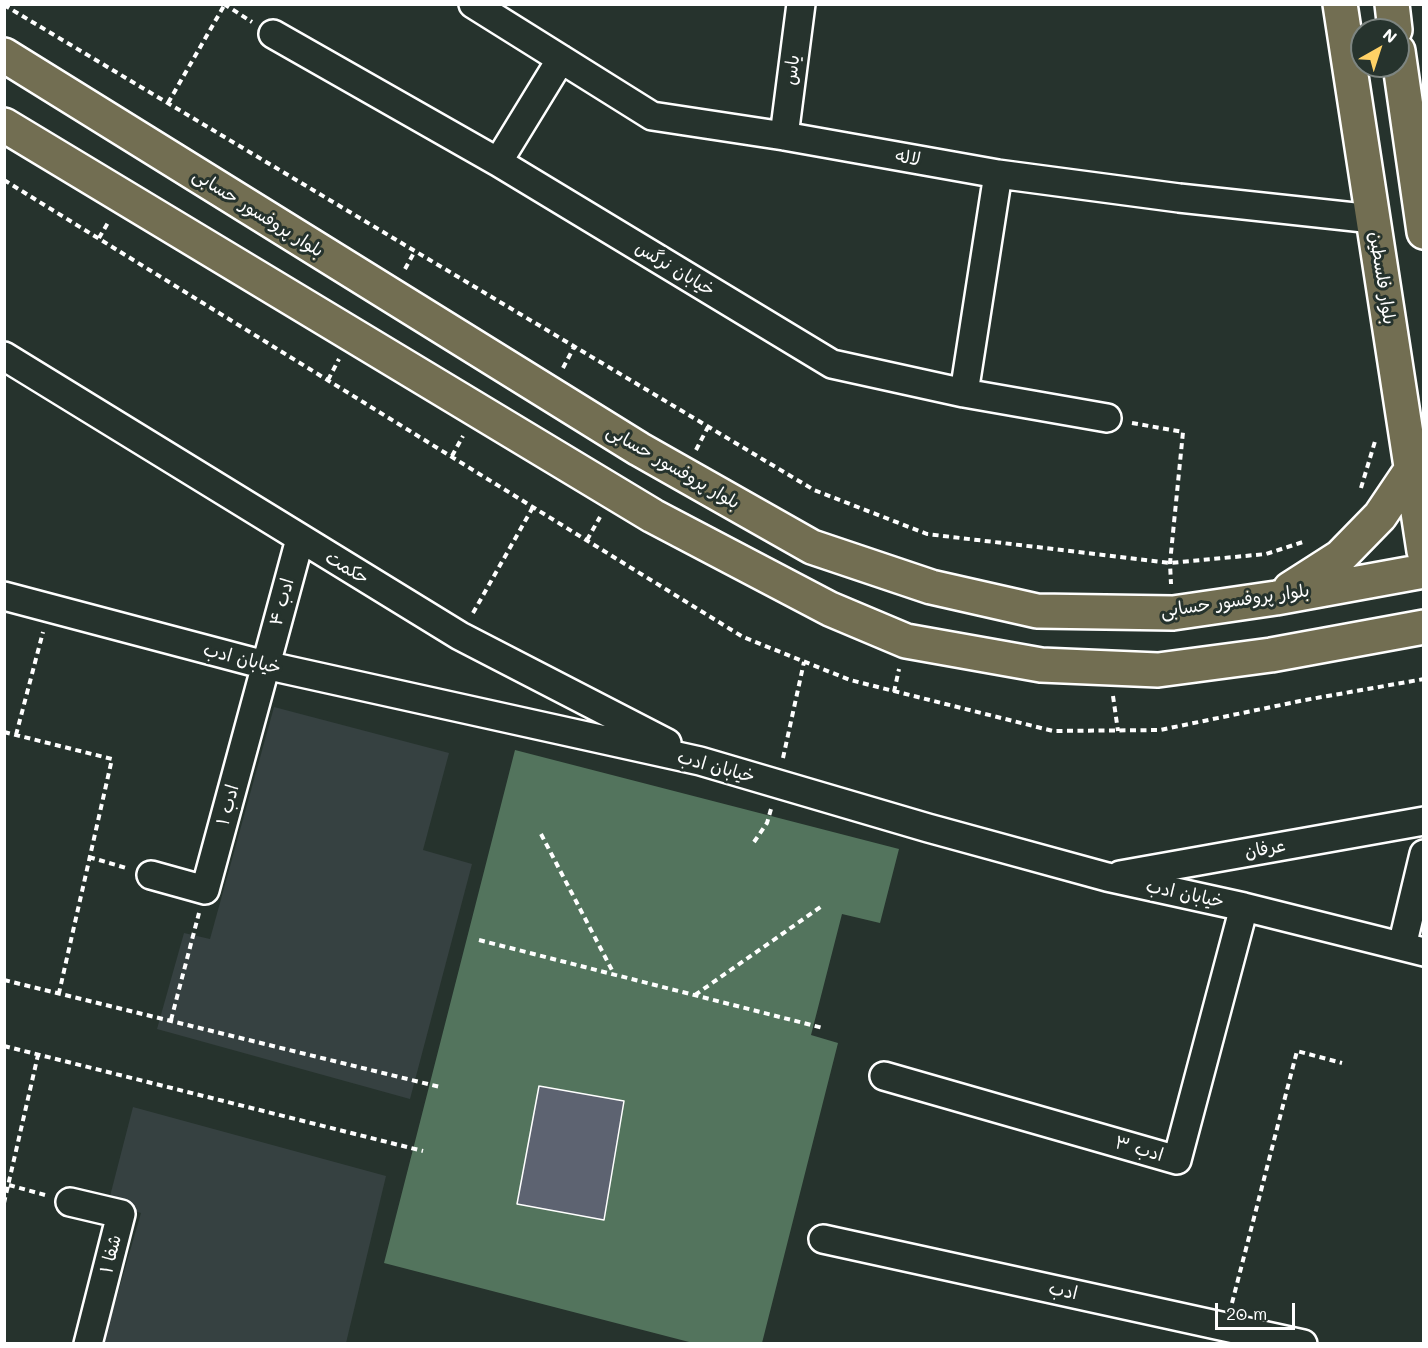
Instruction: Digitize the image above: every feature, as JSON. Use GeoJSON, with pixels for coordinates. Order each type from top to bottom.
{"type":"FeatureCollection","features":[{"type":"Feature","properties":{"kind":"main road","name":"بلوار فلسطین"},"geometry":{"type":"LineString","coordinates":[[1340,4],[1424,551]]}},
{"type":"Feature","properties":{"kind":"main road","name":"بلوار پروفسور حسابی"},"geometry":{"type":"LineString","coordinates":[[4,55],[639,449],[812,547],[931,587],[1037,611],[1173,613],[1276,598],[1424,571]]}},
{"type":"Feature","properties":{"kind":"main road"},"geometry":{"type":"LineString","coordinates":[[1402,78],[1424,232]]}},
{"type":"Feature","properties":{"kind":"main road"},"geometry":{"type":"LineString","coordinates":[[4,125],[653,516],[830,609],[906,641],[1041,665],[1158,670],[1271,655],[1424,627]]}},
{"type":"Feature","properties":{"kind":"main road"},"geometry":{"type":"LineString","coordinates":[[1276,598],[1340,557],[1380,516],[1411,470]]}},
{"type":"Feature","properties":{"kind":"street","name":"لاله"},"geometry":{"type":"LineString","coordinates":[[473,4],[652,116],[783,136],[998,174],[1179,198],[1373,219]]}},
{"type":"Feature","properties":{"kind":"street","name":"یاس"},"geometry":{"type":"LineString","coordinates":[[783,136],[801,4]]}},
{"type":"Feature","properties":{"kind":"street","name":"خیابان نرگس"},"geometry":{"type":"LineString","coordinates":[[273,34],[498,162],[832,364],[964,393],[1107,418]]}},
{"type":"Feature","properties":{"kind":"street"},"geometry":{"type":"LineString","coordinates":[[498,162],[561,59]]}},
{"type":"Feature","properties":{"kind":"street"},"geometry":{"type":"LineString","coordinates":[[964,393],[998,174]]}},
{"type":"Feature","properties":{"kind":"street","name":"حکمت"},"geometry":{"type":"LineString","coordinates":[[4,356],[460,636],[700,760]]}},
{"type":"Feature","properties":{"kind":"street","name":"ادب ۴"},"geometry":{"type":"LineString","coordinates":[[265,665],[300,539]]}},
{"type":"Feature","properties":{"kind":"street","name":"خیابان ادب"},"geometry":{"type":"LineString","coordinates":[[4,596],[265,665],[700,760],[928,828],[1107,877],[1244,907],[1413,949]]}},
{"type":"Feature","properties":{"kind":"street","name":"ادب ۱"},"geometry":{"type":"LineString","coordinates":[[205,890],[265,665]]}},
{"type":"Feature","properties":{"kind":"street","name":"عرفان"},"geometry":{"type":"LineString","coordinates":[[1107,877],[1424,821]]}},
{"type":"Feature","properties":{"kind":"street"},"geometry":{"type":"LineString","coordinates":[[1413,949],[1424,854]]}},
{"type":"Feature","properties":{"kind":"street"},"geometry":{"type":"LineString","coordinates":[[151,875],[205,890]]}},
{"type":"Feature","properties":{"kind":"street","name":"ادب ۳"},"geometry":{"type":"LineString","coordinates":[[884,1076],[1178,1160],[1244,907]]}},
{"type":"Feature","properties":{"kind":"street","name":"شفا ۱"},"geometry":{"type":"LineString","coordinates":[[70,1202],[120,1214],[88,1344]]}},
{"type":"Feature","properties":{"kind":"street","name":"ادب"},"geometry":{"type":"LineString","coordinates":[[823,1239],[1303,1344]]}},
{"type":"Feature","properties":{"kind":"path"},"geometry":{"type":"LineString","coordinates":[[168,102],[225,4]]}},
{"type":"Feature","properties":{"kind":"path"},"geometry":{"type":"LineString","coordinates":[[1107,418],[1183,432],[1170,563]]}},
{"type":"Feature","properties":{"kind":"path"},"geometry":{"type":"LineString","coordinates":[[460,636],[533,507]]}},
{"type":"Feature","properties":{"kind":"path"},"geometry":{"type":"LineString","coordinates":[[16,735],[49,608]]}},
{"type":"Feature","properties":{"kind":"path"},"geometry":{"type":"LineString","coordinates":[[754,842],[767,823],[804,662]]}},
{"type":"Feature","properties":{"kind":"path"},"geometry":{"type":"LineString","coordinates":[[4,732],[112,759],[59,993]]}},
{"type":"Feature","properties":{"kind":"path"},"geometry":{"type":"LineString","coordinates":[[541,834],[614,975]]}},
{"type":"Feature","properties":{"kind":"path"},"geometry":{"type":"LineString","coordinates":[[89,857],[151,875]]}},
{"type":"Feature","properties":{"kind":"path"},"geometry":{"type":"LineString","coordinates":[[171,1020],[205,890]]}},
{"type":"Feature","properties":{"kind":"path"},"geometry":{"type":"LineString","coordinates":[[694,995],[822,906]]}},
{"type":"Feature","properties":{"kind":"path"},"geometry":{"type":"LineString","coordinates":[[478,940],[823,1028]]}},
{"type":"Feature","properties":{"kind":"path"},"geometry":{"type":"LineString","coordinates":[[4,980],[440,1087]]}},
{"type":"Feature","properties":{"kind":"path"},"geometry":{"type":"LineString","coordinates":[[4,1046],[423,1151]]}},
{"type":"Feature","properties":{"kind":"path"},"geometry":{"type":"LineString","coordinates":[[1226,1327],[1297,1051],[1342,1063]]}},
{"type":"Feature","properties":{"kind":"path"},"geometry":{"type":"LineString","coordinates":[[4,1203],[38,1054]]}},
{"type":"Feature","properties":{"kind":"path"},"geometry":{"type":"LineString","coordinates":[[9,1185],[70,1202]]}},
{"type":"Feature","properties":{"kind":"shaded area"},"geometry":{"type":"Polygon","coordinates":[[[274,707],[449,753],[423,850],[472,864],[410,1099],[157,1029],[184,933],[210,939],[274,707]]]}},
{"type":"Feature","properties":{"kind":"shaded area"},"geometry":{"type":"Polygon","coordinates":[[[133,1107],[386,1176],[346,1343],[103,1344],[141,1213],[108,1204],[133,1107]]]}},
{"type":"Feature","properties":{"kind":"green space"},"geometry":{"type":"Polygon","coordinates":[[[515,750],[899,849],[880,923],[842,914],[811,1035],[838,1043],[762,1343],[693,1343],[384,1263],[515,750]]]}},
{"type":"Feature","properties":{"kind":"building"},"geometry":{"type":"Polygon","coordinates":[[[539,1086],[624,1101],[604,1220],[517,1204],[539,1086]]]}}]}
